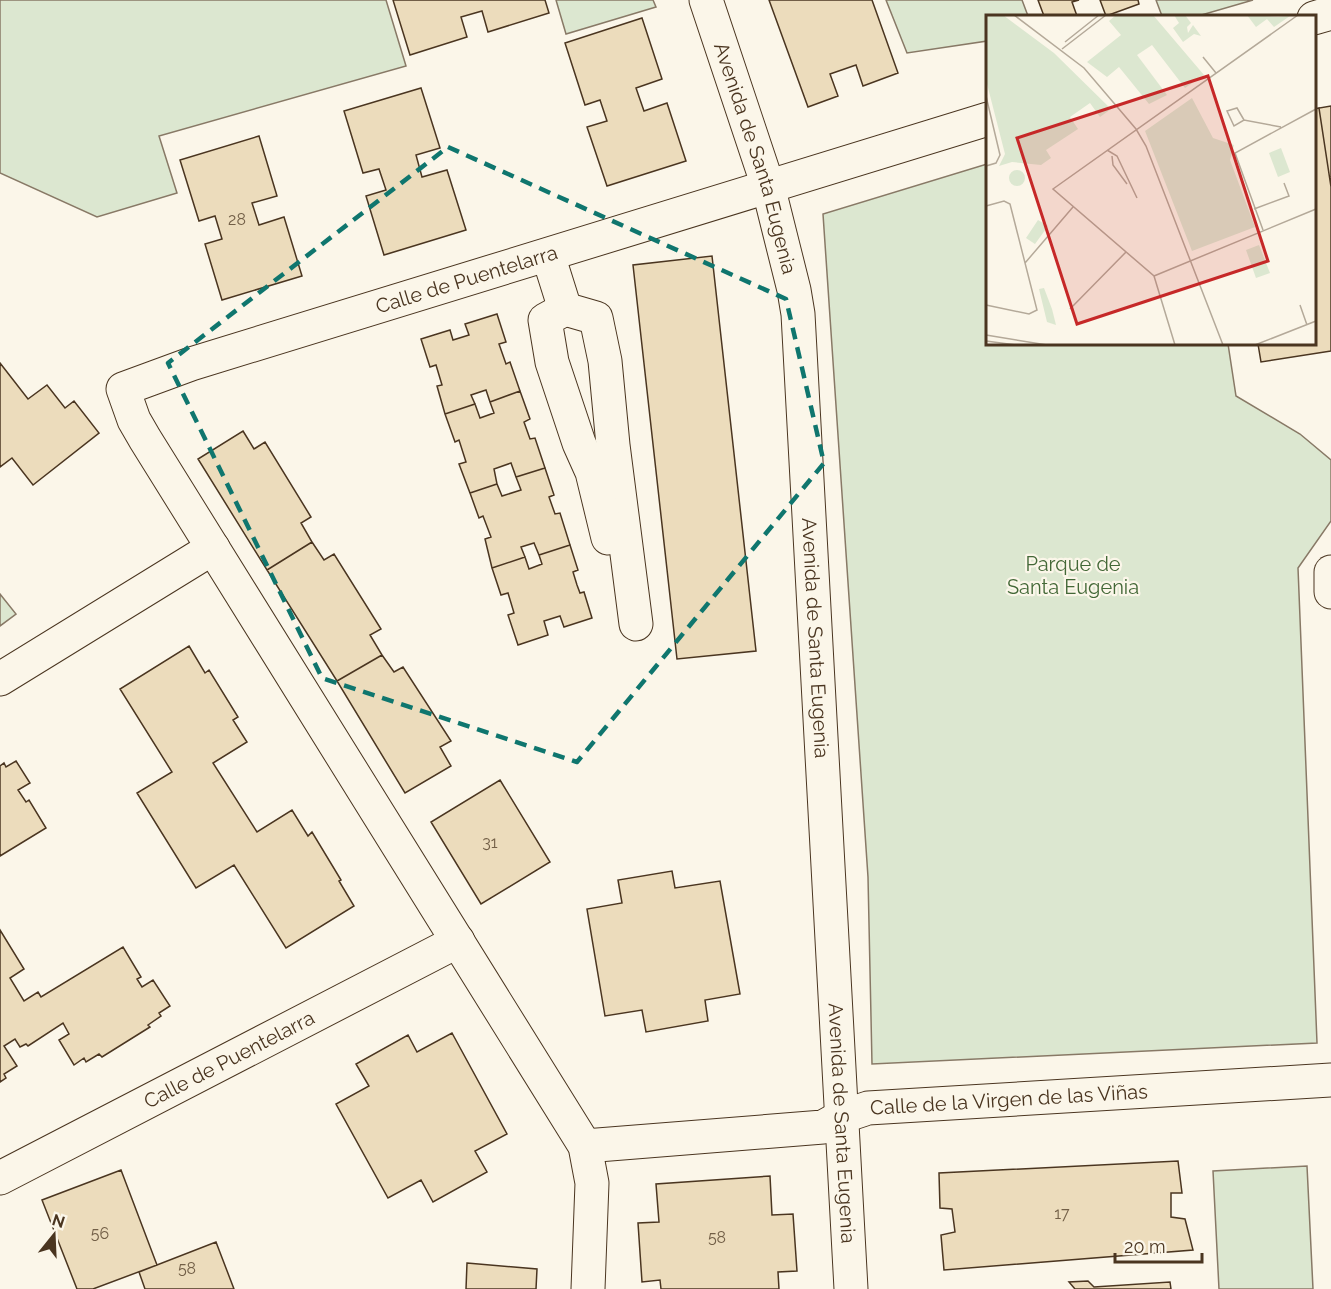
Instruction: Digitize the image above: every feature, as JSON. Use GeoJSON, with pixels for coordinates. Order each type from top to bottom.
{"type":"FeatureCollection","features":[{"type":"Feature","properties":{"kind":"street","name":"Avenida de Santa Eugenia"},"geometry":{"type":"LineString","coordinates":[[706,0],[768,186],[798,314],[851,1289]]}},
{"type":"Feature","properties":{"kind":"street"},"geometry":{"type":"LineString","coordinates":[[1316,17],[1331,13]]}},
{"type":"Feature","properties":{"kind":"street","name":"Calle de Puentelarra"},"geometry":{"type":"LineString","coordinates":[[588,1289],[592,1183],[585,1146],[134,420],[123,389],[191,364],[986,119]]}},
{"type":"Feature","properties":{"kind":"street"},"geometry":{"type":"LineString","coordinates":[[548,255],[565,309]]}},
{"type":"Feature","properties":{"kind":"street"},"geometry":{"type":"LineString","coordinates":[[565,309],[596,318],[605,361],[631,623],[592,472],[579,443],[552,362],[545,320],[565,309]]}},
{"type":"Feature","properties":{"kind":"street"},"geometry":{"type":"LineString","coordinates":[[0,679],[213,548]]}},
{"type":"Feature","properties":{"kind":"street"},"geometry":{"type":"LineString","coordinates":[[1331,572],[1331,592]]}},
{"type":"Feature","properties":{"kind":"street","name":"Calle de Puentelarra"},"geometry":{"type":"LineString","coordinates":[[0,1178],[458,941]]}},
{"type":"Feature","properties":{"kind":"street","name":"Calle de la Virgen de las Viñas"},"geometry":{"type":"LineString","coordinates":[[585,1146],[823,1127],[841,1117],[877,1107],[1331,1080]]}},
{"type":"Feature","properties":{"kind":"highlighted area"},"geometry":{"type":"Polygon","coordinates":[[[448,147],[786,299],[824,463],[577,762],[322,678],[168,363],[448,147]]]}},
{"type":"Feature","properties":{"kind":"green space"},"geometry":{"type":"Polygon","coordinates":[[[0,0],[386,0],[406,66],[159,136],[177,193],[97,217],[0,173],[0,0]]]}},
{"type":"Feature","properties":{"kind":"green space"},"geometry":{"type":"Polygon","coordinates":[[[556,0],[653,0],[656,7],[566,34],[556,0]]]}},
{"type":"Feature","properties":{"kind":"green space"},"geometry":{"type":"Polygon","coordinates":[[[886,0],[1022,0],[1028,15],[986,15],[986,41],[907,53],[886,0]]]}},
{"type":"Feature","properties":{"kind":"green space"},"geometry":{"type":"Polygon","coordinates":[[[1156,0],[1253,0],[1201,15],[1162,15],[1156,0]]]}},
{"type":"Feature","properties":{"kind":"green space","name":"Parque de Santa Eugenia"},"geometry":{"type":"Polygon","coordinates":[[[986,164],[986,345],[1228,345],[1236,396],[1300,434],[1331,460],[1331,521],[1298,568],[1317,1043],[872,1064],[868,877],[823,214],[986,164]]]}},
{"type":"Feature","properties":{"kind":"green space"},"geometry":{"type":"Polygon","coordinates":[[[0,594],[16,614],[0,626],[0,594]]]}},
{"type":"Feature","properties":{"kind":"green space"},"geometry":{"type":"Polygon","coordinates":[[[1307,1166],[1313,1289],[1219,1289],[1213,1171],[1307,1166]]]}},
{"type":"Feature","properties":{"kind":"building"},"geometry":{"type":"Polygon","coordinates":[[[393,0],[545,0],[549,13],[488,32],[482,11],[461,17],[467,37],[410,55],[393,0]]]}},
{"type":"Feature","properties":{"kind":"building"},"geometry":{"type":"Polygon","coordinates":[[[769,0],[872,0],[898,73],[863,86],[856,65],[830,74],[838,96],[808,107],[769,0]]]}},
{"type":"Feature","properties":{"kind":"building"},"geometry":{"type":"Polygon","coordinates":[[[1038,0],[1079,0],[1072,2],[1077,15],[1044,15],[1038,0]]]}},
{"type":"Feature","properties":{"kind":"building"},"geometry":{"type":"Polygon","coordinates":[[[1100,0],[1138,0],[1139,4],[1106,15],[1100,0]]]}},
{"type":"Feature","properties":{"kind":"building"},"geometry":{"type":"Polygon","coordinates":[[[642,18],[662,79],[636,88],[644,111],[667,103],[686,161],[607,186],[587,127],[607,121],[600,100],[585,105],[565,43],[642,18]]]}},
{"type":"Feature","properties":{"kind":"building"},"geometry":{"type":"Polygon","coordinates":[[[421,88],[440,148],[416,155],[422,177],[447,170],[466,230],[384,255],[366,196],[386,190],[379,169],[363,173],[344,111],[421,88]]]}},
{"type":"Feature","properties":{"kind":"building"},"geometry":{"type":"Polygon","coordinates":[[[1331,106],[1331,187],[1319,108],[1331,106]]]}},
{"type":"Feature","properties":{"kind":"building"},"geometry":{"type":"Polygon","coordinates":[[[1319,108],[1331,187],[1331,351],[1261,362],[1258,345],[1316,345],[1316,109],[1319,108]]]}},
{"type":"Feature","properties":{"kind":"building"},"geometry":{"type":"Polygon","coordinates":[[[259,136],[277,196],[252,203],[259,225],[284,217],[302,276],[222,300],[205,244],[222,239],[215,216],[199,221],[180,160],[259,136]]]}},
{"type":"Feature","properties":{"kind":"building"},"geometry":{"type":"Polygon","coordinates":[[[712,256],[756,651],[677,659],[633,265],[712,256]]]}},
{"type":"Feature","properties":{"kind":"building"},"geometry":{"type":"Polygon","coordinates":[[[497,314],[506,342],[499,344],[506,364],[510,362],[520,391],[490,402],[486,390],[471,395],[475,404],[445,414],[437,386],[442,385],[436,365],[430,367],[421,339],[450,330],[453,340],[469,335],[465,324],[497,314]]]}},
{"type":"Feature","properties":{"kind":"building"},"geometry":{"type":"Polygon","coordinates":[[[0,363],[28,399],[47,385],[65,408],[74,401],[99,433],[33,485],[12,458],[0,467],[0,363]]]}},
{"type":"Feature","properties":{"kind":"building"},"geometry":{"type":"Polygon","coordinates":[[[520,391],[530,419],[524,422],[530,439],[535,438],[545,468],[516,477],[511,463],[494,469],[497,484],[470,493],[459,464],[466,462],[459,440],[455,442],[445,414],[475,404],[480,418],[494,413],[490,402],[520,391]]]}},
{"type":"Feature","properties":{"kind":"building"},"geometry":{"type":"Polygon","coordinates":[[[243,431],[254,449],[265,442],[311,517],[301,523],[312,542],[267,570],[198,459],[243,431]]]}},
{"type":"Feature","properties":{"kind":"building"},"geometry":{"type":"Polygon","coordinates":[[[545,468],[554,495],[549,497],[555,514],[560,513],[570,545],[539,555],[534,543],[521,547],[525,557],[492,568],[485,539],[491,537],[483,516],[479,518],[470,493],[497,484],[502,496],[521,490],[516,477],[545,468]]]}},
{"type":"Feature","properties":{"kind":"building"},"geometry":{"type":"Polygon","coordinates":[[[312,542],[324,560],[334,554],[381,629],[370,635],[382,655],[337,681],[267,570],[312,542]]]}},
{"type":"Feature","properties":{"kind":"building"},"geometry":{"type":"Polygon","coordinates":[[[570,545],[578,570],[573,572],[580,593],[584,592],[592,618],[564,627],[560,616],[544,621],[548,635],[518,645],[508,615],[514,613],[508,593],[501,595],[492,568],[525,557],[529,569],[542,564],[539,555],[570,545]]]}},
{"type":"Feature","properties":{"kind":"building"},"geometry":{"type":"Polygon","coordinates":[[[189,646],[205,673],[209,670],[238,717],[233,720],[247,742],[213,763],[257,832],[292,810],[308,836],[312,832],[354,906],[286,948],[234,865],[196,888],[137,793],[172,772],[120,689],[189,646]]]}},
{"type":"Feature","properties":{"kind":"building"},"geometry":{"type":"Polygon","coordinates":[[[382,655],[394,672],[403,667],[451,741],[440,747],[451,766],[405,793],[337,681],[382,655]]]}},
{"type":"Feature","properties":{"kind":"building"},"geometry":{"type":"Polygon","coordinates":[[[16,761],[30,783],[18,790],[26,802],[29,800],[46,828],[0,856],[0,766],[4,763],[6,767],[16,761]]]}},
{"type":"Feature","properties":{"kind":"building"},"geometry":{"type":"Polygon","coordinates":[[[500,780],[550,862],[481,904],[431,822],[500,780]]]}},
{"type":"Feature","properties":{"kind":"building"},"geometry":{"type":"Polygon","coordinates":[[[672,871],[675,888],[720,881],[740,994],[705,1000],[708,1021],[646,1032],[642,1010],[605,1016],[587,909],[622,903],[618,880],[672,871]]]}},
{"type":"Feature","properties":{"kind":"building"},"geometry":{"type":"Polygon","coordinates":[[[0,930],[24,969],[10,978],[24,1001],[38,992],[41,997],[123,947],[141,977],[137,979],[142,987],[153,980],[170,1006],[159,1013],[161,1016],[148,1025],[150,1027],[102,1057],[99,1054],[86,1062],[84,1058],[74,1065],[59,1040],[69,1034],[63,1023],[28,1046],[26,1044],[20,1047],[15,1039],[4,1046],[17,1066],[4,1074],[6,1078],[0,1082],[0,930]]]}},
{"type":"Feature","properties":{"kind":"building"},"geometry":{"type":"Polygon","coordinates":[[[452,1033],[507,1134],[475,1151],[487,1172],[433,1202],[421,1180],[388,1198],[336,1104],[369,1086],[356,1064],[408,1035],[417,1052],[452,1033]]]}},
{"type":"Feature","properties":{"kind":"building"},"geometry":{"type":"Polygon","coordinates":[[[1178,1161],[1182,1193],[1171,1193],[1171,1217],[1185,1219],[1193,1250],[944,1270],[941,1235],[955,1232],[952,1209],[940,1208],[939,1173],[1178,1161]]]}},
{"type":"Feature","properties":{"kind":"building"},"geometry":{"type":"Polygon","coordinates":[[[121,1170],[157,1265],[93,1289],[77,1289],[42,1200],[121,1170]]]}},
{"type":"Feature","properties":{"kind":"building"},"geometry":{"type":"Polygon","coordinates":[[[770,1176],[772,1215],[793,1214],[797,1271],[778,1272],[779,1289],[661,1289],[660,1280],[642,1282],[638,1223],[659,1222],[656,1184],[770,1176]]]}},
{"type":"Feature","properties":{"kind":"building"},"geometry":{"type":"Polygon","coordinates":[[[216,1242],[234,1289],[145,1289],[139,1272],[216,1242]]]}},
{"type":"Feature","properties":{"kind":"building"},"geometry":{"type":"Polygon","coordinates":[[[467,1263],[537,1269],[536,1289],[466,1289],[467,1263]]]}},
{"type":"Feature","properties":{"kind":"building"},"geometry":{"type":"Polygon","coordinates":[[[1088,1281],[1094,1287],[1170,1282],[1171,1289],[1075,1289],[1069,1282],[1088,1281]]]}}]}
